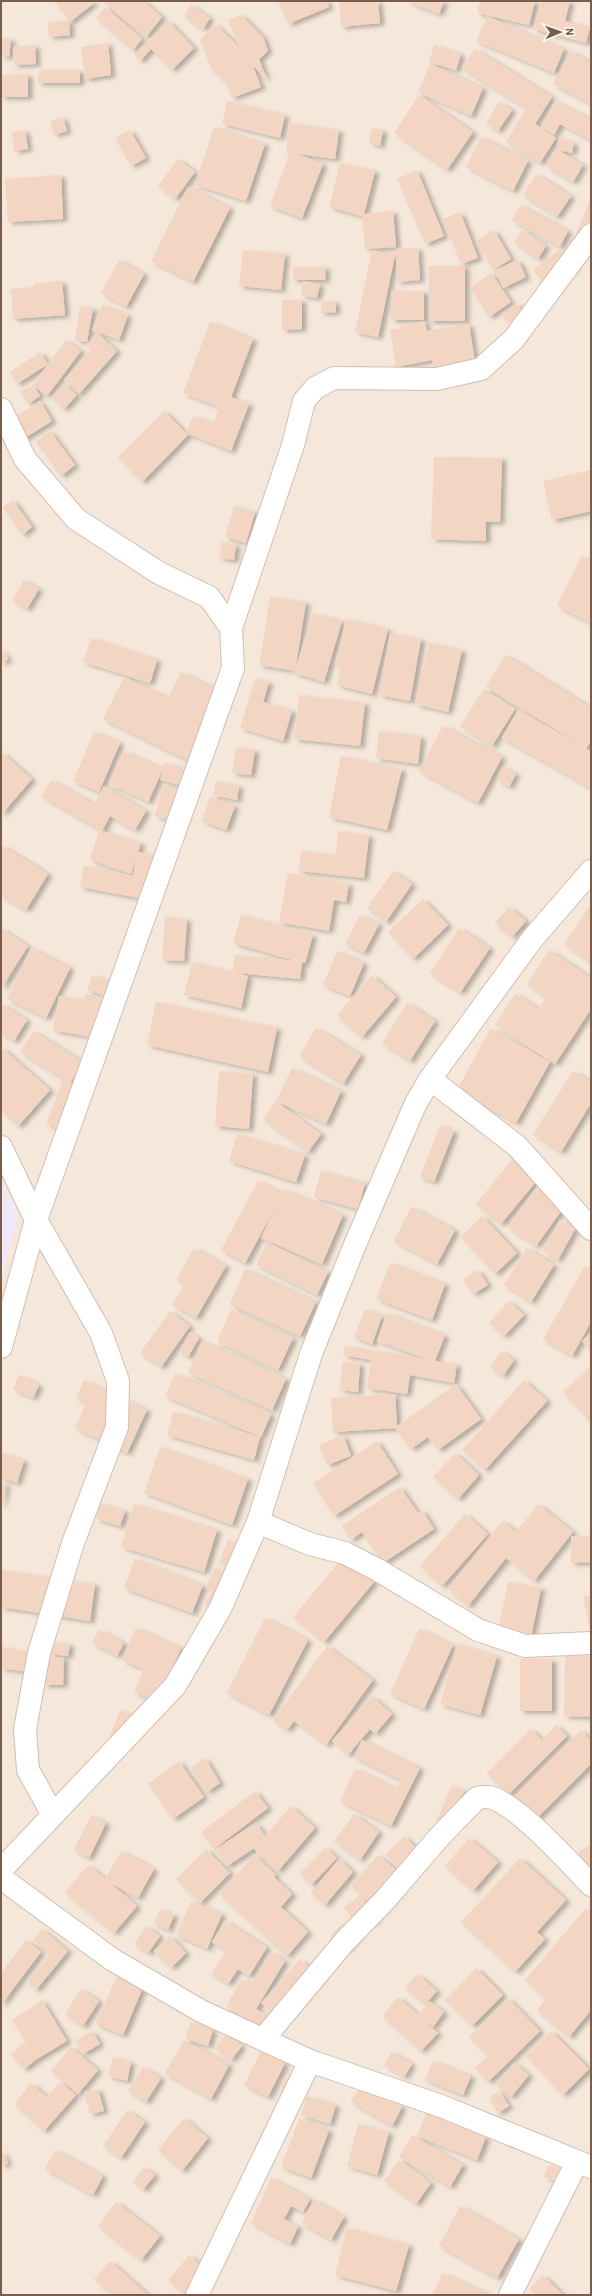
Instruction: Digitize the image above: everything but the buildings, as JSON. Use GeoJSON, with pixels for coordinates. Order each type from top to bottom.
{"type":"FeatureCollection","features":[{"type":"Feature","properties":{"kind":"street"},"geometry":{"type":"LineString","coordinates":[[1,1347],[36,1220],[233,668],[231,628],[293,445],[304,402],[315,388],[334,378],[437,380],[481,369],[514,339],[591,235]]}},
{"type":"Feature","properties":{"kind":"street"},"geometry":{"type":"LineString","coordinates":[[1,409],[25,459],[76,520],[159,574],[209,597],[231,628]]}},
{"type":"Feature","properties":{"kind":"street"},"geometry":{"type":"LineString","coordinates":[[1,1870],[175,1686],[220,1609],[258,1522],[311,1354],[354,1247],[415,1104],[430,1079],[533,938],[591,871]]}},
{"type":"Feature","properties":{"kind":"street"},"geometry":{"type":"LineString","coordinates":[[430,1079],[517,1146],[591,1229]]}},
{"type":"Feature","properties":{"kind":"street"},"geometry":{"type":"LineString","coordinates":[[1,1147],[36,1220],[101,1333],[118,1382],[117,1427],[73,1543],[39,1653],[25,1729],[28,1770],[53,1815]]}},
{"type":"Feature","properties":{"kind":"street"},"geometry":{"type":"LineString","coordinates":[[258,1522],[310,1544],[344,1553],[378,1570],[478,1630],[525,1646],[591,1643]]}},
{"type":"Feature","properties":{"kind":"street"},"geometry":{"type":"LineString","coordinates":[[264,2038],[345,1941],[384,1901],[441,1835],[477,1798],[490,1797],[514,1811],[559,1851],[591,1885]]}},
{"type":"Feature","properties":{"kind":"street"},"geometry":{"type":"LineString","coordinates":[[1,1878],[113,1960],[201,2010],[264,2038],[310,2061],[441,2106],[584,2165],[513,2293]]}},
{"type":"Feature","properties":{"kind":"street"},"geometry":{"type":"LineString","coordinates":[[197,2295],[310,2061]]}},
{"type":"Feature","properties":{"kind":"shaded area"},"geometry":{"type":"Polygon","coordinates":[[[1,1],[591,1],[591,2295],[1,2295],[1,1280],[18,1215],[1,1181],[1,1]]]}},
{"type":"Feature","properties":{"kind":"shaded area"},"geometry":{"type":"Polygon","coordinates":[[[1,1181],[18,1215],[1,1280],[1,1181]]]}}]}
